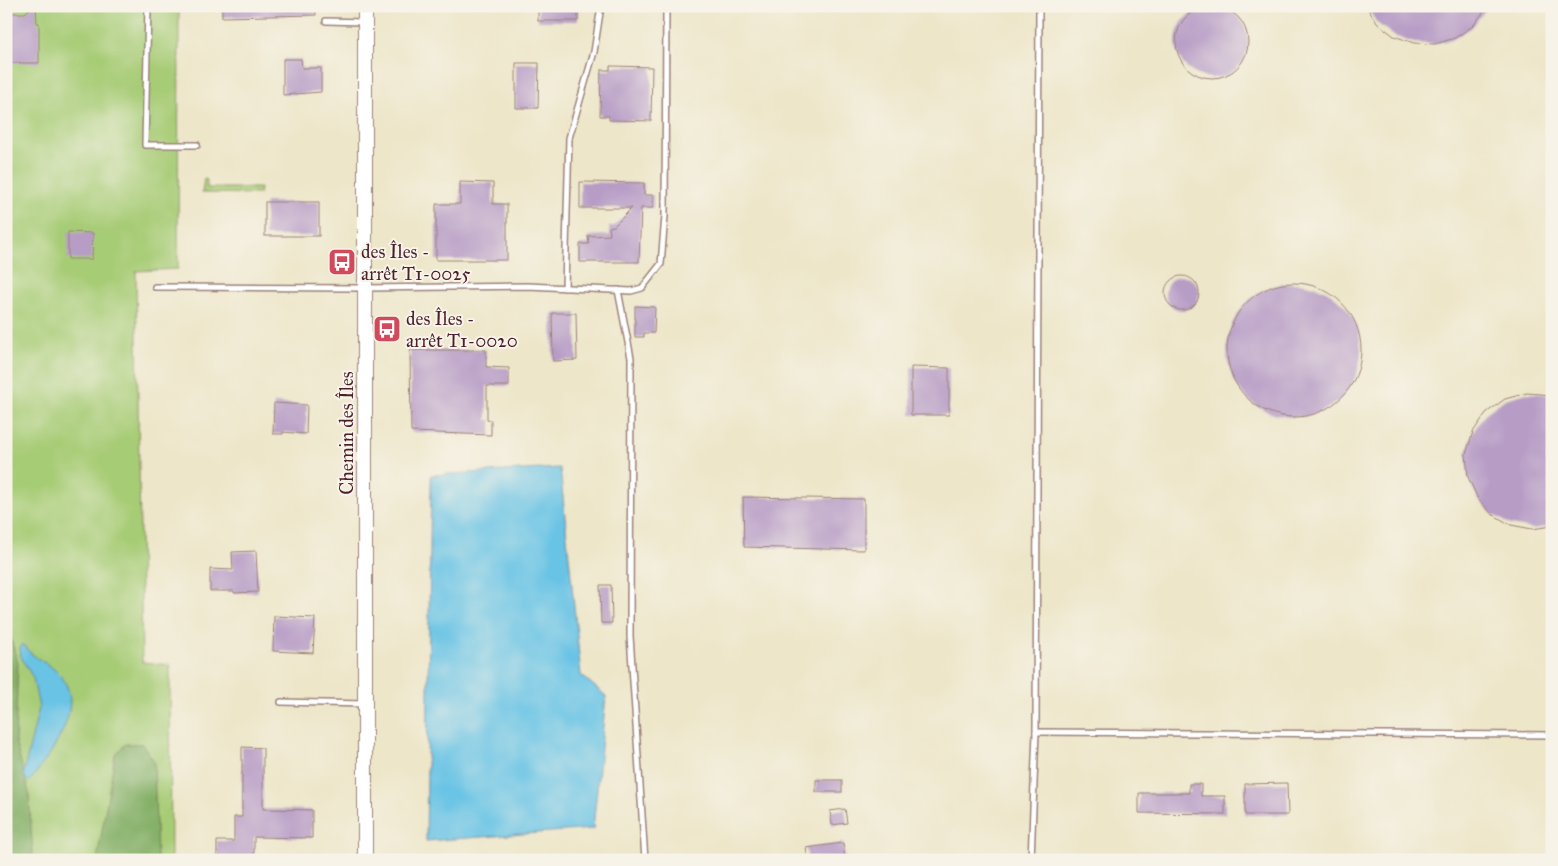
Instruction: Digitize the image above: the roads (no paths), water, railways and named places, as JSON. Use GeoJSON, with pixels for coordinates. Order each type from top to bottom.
{"type":"FeatureCollection","features":[{"type":"Feature","properties":{"kind":"main road","name":"Chemin des Îles"},"geometry":{"type":"LineString","coordinates":[[364,6],[365,860]]}},
{"type":"Feature","properties":{"kind":"lane"},"geometry":{"type":"LineString","coordinates":[[148,6],[145,144],[197,145]]}},
{"type":"Feature","properties":{"kind":"lane"},"geometry":{"type":"LineString","coordinates":[[565,288],[569,138],[594,52],[601,6]]}},
{"type":"Feature","properties":{"kind":"lane"},"geometry":{"type":"LineString","coordinates":[[155,287],[364,288],[528,286],[631,291],[642,288],[661,264],[664,216],[666,6]]}},
{"type":"Feature","properties":{"kind":"lane"},"geometry":{"type":"LineString","coordinates":[[1031,860],[1036,732],[1039,6]]}},
{"type":"Feature","properties":{"kind":"lane"},"geometry":{"type":"LineString","coordinates":[[326,21],[364,22]]}},
{"type":"Feature","properties":{"kind":"lane"},"geometry":{"type":"LineString","coordinates":[[618,290],[631,358],[630,636],[645,860]]}},
{"type":"Feature","properties":{"kind":"lane"},"geometry":{"type":"LineString","coordinates":[[281,702],[365,704]]}},
{"type":"Feature","properties":{"kind":"lane"},"geometry":{"type":"LineString","coordinates":[[1036,732],[1552,735]]}},
{"type":"Feature","properties":{"kind":"water"},"geometry":{"type":"Polygon","coordinates":[[[560,468],[581,675],[606,696],[593,829],[426,841],[431,475],[560,468]]]}},
{"type":"Feature","properties":{"kind":"water"},"geometry":{"type":"Polygon","coordinates":[[[23,644],[35,657],[58,673],[67,686],[70,700],[63,730],[55,745],[29,782],[23,775],[39,708],[33,678],[21,657],[20,648],[23,644]]]}},
{"type":"Feature","properties":{"kind":"railway"},"geometry":{"type":"LineString","coordinates":[[1545,860],[1552,857]]}},
{"type":"Feature","properties":{"kind":"place","name":"des Îles - arrêt T1-0025"},"geometry":{"type":"Point","coordinates":[342,262]}},
{"type":"Feature","properties":{"kind":"place","name":"des Îles - arrêt T1-0020"},"geometry":{"type":"Point","coordinates":[387,329]}}]}
